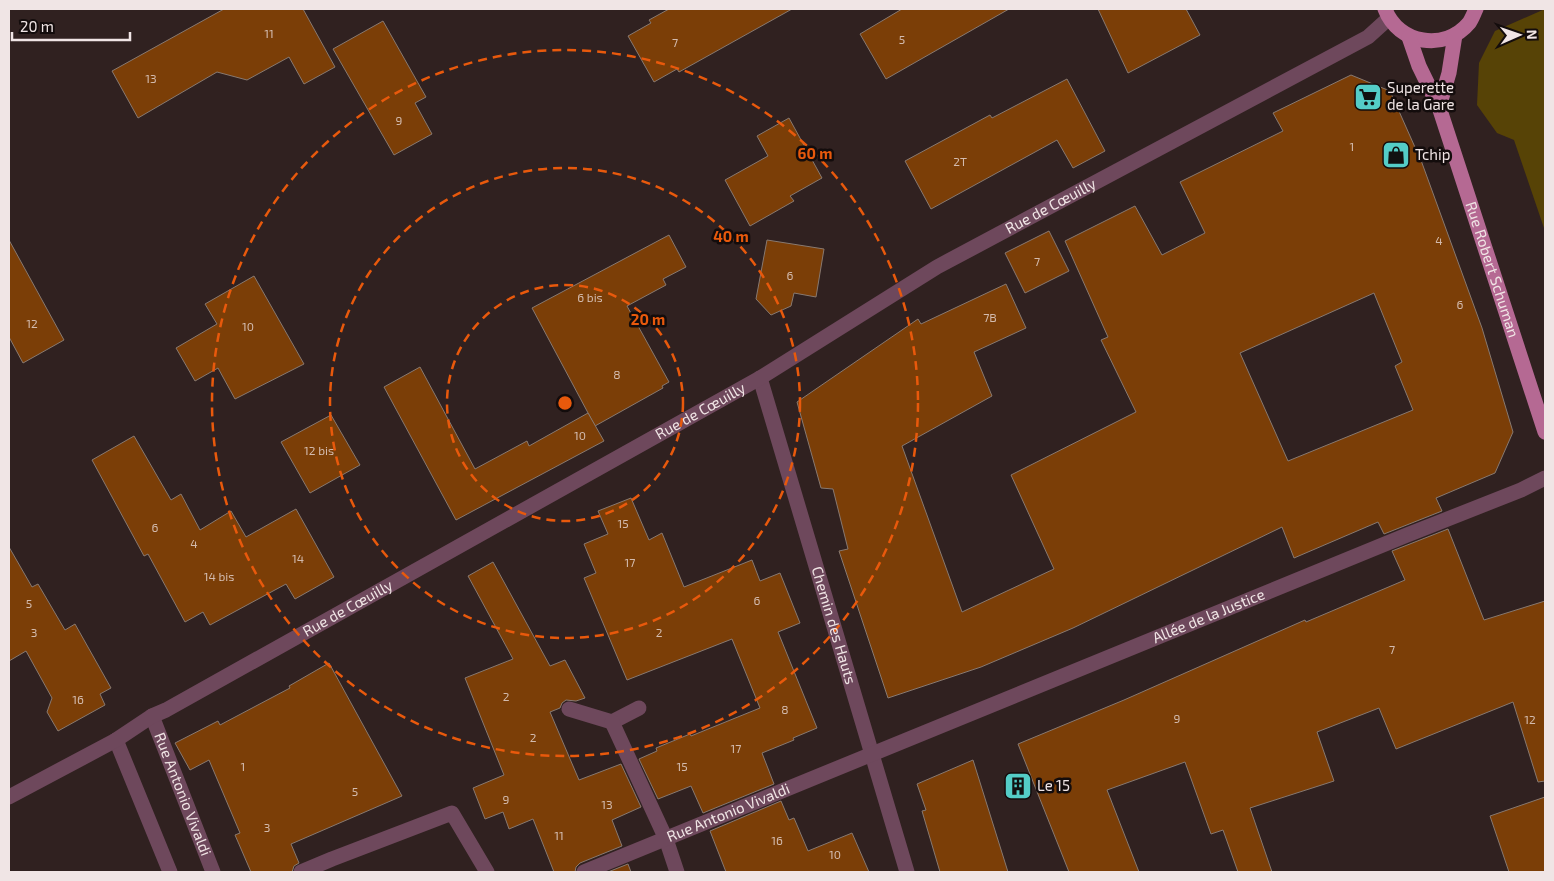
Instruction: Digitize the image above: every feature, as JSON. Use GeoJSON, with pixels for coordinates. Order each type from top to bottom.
{"type":"FeatureCollection","features":[{"type":"Feature","properties":{"kind":"main road"},"geometry":{"type":"LineString","coordinates":[[1387,14],[1398,29],[1410,37],[1422,41],[1436,41],[1454,35],[1469,23],[1476,9]]}},
{"type":"Feature","properties":{"kind":"main road"},"geometry":{"type":"LineString","coordinates":[[1439,108],[1449,73],[1454,35]]}},
{"type":"Feature","properties":{"kind":"main road","name":"Rue Robert Schuman"},"geometry":{"type":"LineString","coordinates":[[1410,37],[1419,66],[1439,108],[1545,432]]}},
{"type":"Feature","properties":{"kind":"street","name":"Rue de Cœuilly"},"geometry":{"type":"LineString","coordinates":[[9,797],[116,740],[152,716],[760,378],[937,267],[1368,37],[1387,14]]}},
{"type":"Feature","properties":{"kind":"street","name":"Chemin des Hauts"},"geometry":{"type":"LineString","coordinates":[[760,378],[907,872]]}},
{"type":"Feature","properties":{"kind":"street","name":"Allée de la Justice"},"geometry":{"type":"LineString","coordinates":[[872,753],[1521,490],[1545,478]]}},
{"type":"Feature","properties":{"kind":"street"},"geometry":{"type":"LineString","coordinates":[[569,708],[612,722],[639,708]]}},
{"type":"Feature","properties":{"kind":"street","name":"Rue Antonio Vivaldi"},"geometry":{"type":"LineString","coordinates":[[152,716],[213,872]]}},
{"type":"Feature","properties":{"kind":"street"},"geometry":{"type":"LineString","coordinates":[[612,722],[666,839],[677,872]]}},
{"type":"Feature","properties":{"kind":"street"},"geometry":{"type":"LineString","coordinates":[[116,740],[170,872]]}},
{"type":"Feature","properties":{"kind":"street","name":"Rue Antonio Vivaldi"},"geometry":{"type":"LineString","coordinates":[[584,872],[872,753]]}},
{"type":"Feature","properties":{"kind":"street"},"geometry":{"type":"LineString","coordinates":[[301,872],[335,865],[452,813],[487,872]]}},
{"type":"Feature","properties":{"kind":"shaded area"},"geometry":{"type":"Polygon","coordinates":[[[1545,9],[1545,231],[1514,140],[1497,133],[1477,105],[1479,63],[1495,31],[1545,9]]]}},
{"type":"Feature","properties":{"kind":"building"},"geometry":{"type":"Polygon","coordinates":[[[224,9],[303,9],[335,67],[304,84],[289,57],[247,80],[217,72],[138,118],[112,71],[224,9]]]}},
{"type":"Feature","properties":{"kind":"building"},"geometry":{"type":"Polygon","coordinates":[[[669,9],[792,9],[679,72],[677,69],[654,82],[628,36],[651,23],[649,20],[669,9]]]}},
{"type":"Feature","properties":{"kind":"building"},"geometry":{"type":"Polygon","coordinates":[[[902,9],[1009,9],[886,79],[860,34],[902,9]]]}},
{"type":"Feature","properties":{"kind":"building"},"geometry":{"type":"Polygon","coordinates":[[[1098,9],[1186,9],[1200,35],[1128,73],[1098,9]]]}},
{"type":"Feature","properties":{"kind":"building"},"geometry":{"type":"Polygon","coordinates":[[[383,21],[426,97],[415,103],[432,134],[394,155],[333,49],[383,21]]]}},
{"type":"Feature","properties":{"kind":"building"},"geometry":{"type":"Polygon","coordinates":[[[1351,75],[1390,91],[1422,163],[1482,328],[1513,432],[1495,473],[1436,498],[1442,511],[1384,534],[1378,522],[1294,558],[1282,527],[1073,628],[981,667],[888,698],[839,551],[848,549],[833,489],[821,488],[797,402],[918,319],[921,324],[1006,284],[1026,328],[974,352],[992,396],[902,446],[962,612],[1054,569],[1011,475],[1136,412],[1101,340],[1108,337],[1065,241],[1135,206],[1162,255],[1205,233],[1180,182],[1283,131],[1273,113],[1351,75]],[[1374,293],[1240,353],[1288,461],[1413,410],[1395,366],[1402,362],[1374,293]]]}},
{"type":"Feature","properties":{"kind":"building"},"geometry":{"type":"Polygon","coordinates":[[[1067,79],[1105,151],[1073,168],[1057,140],[931,209],[905,161],[990,115],[992,118],[1067,79]]]}},
{"type":"Feature","properties":{"kind":"building"},"geometry":{"type":"Polygon","coordinates":[[[789,118],[822,178],[790,196],[794,201],[750,226],[725,180],[768,156],[757,136],[789,118]]]}},
{"type":"Feature","properties":{"kind":"building"},"geometry":{"type":"Polygon","coordinates":[[[1049,231],[1069,271],[1025,293],[1005,253],[1049,231]]]}},
{"type":"Feature","properties":{"kind":"building"},"geometry":{"type":"Polygon","coordinates":[[[669,235],[686,267],[663,279],[666,285],[627,306],[669,382],[662,386],[663,388],[595,426],[532,308],[669,235]]]}},
{"type":"Feature","properties":{"kind":"building"},"geometry":{"type":"Polygon","coordinates":[[[9,240],[64,340],[23,363],[9,337],[9,240]]]}},
{"type":"Feature","properties":{"kind":"building"},"geometry":{"type":"Polygon","coordinates":[[[767,240],[824,249],[816,297],[794,293],[791,306],[771,315],[756,299],[767,240]]]}},
{"type":"Feature","properties":{"kind":"building"},"geometry":{"type":"Polygon","coordinates":[[[254,276],[304,364],[235,399],[218,368],[195,381],[176,348],[217,324],[205,304],[254,276]]]}},
{"type":"Feature","properties":{"kind":"building"},"geometry":{"type":"Polygon","coordinates":[[[420,367],[475,469],[527,441],[529,446],[588,413],[604,441],[456,520],[384,387],[420,367]]]}},
{"type":"Feature","properties":{"kind":"building"},"geometry":{"type":"Polygon","coordinates":[[[331,415],[360,465],[310,493],[281,442],[331,415]]]}},
{"type":"Feature","properties":{"kind":"building"},"geometry":{"type":"Polygon","coordinates":[[[134,436],[171,500],[181,494],[200,530],[231,511],[246,537],[296,509],[334,577],[295,599],[286,584],[210,625],[203,612],[185,622],[148,554],[144,556],[92,460],[134,436]]]}},
{"type":"Feature","properties":{"kind":"building"},"geometry":{"type":"Polygon","coordinates":[[[631,498],[649,540],[662,533],[684,587],[752,560],[760,581],[780,573],[800,623],[778,632],[817,728],[762,753],[774,784],[703,813],[691,786],[658,799],[639,759],[657,751],[656,748],[760,708],[732,639],[627,680],[584,578],[596,573],[584,544],[608,534],[598,511],[631,498]]]}},
{"type":"Feature","properties":{"kind":"building"},"geometry":{"type":"Polygon","coordinates":[[[1448,529],[1484,620],[1545,601],[1545,781],[1538,782],[1513,702],[1396,749],[1379,708],[1317,732],[1334,781],[1250,808],[1272,872],[1238,872],[1223,830],[1211,834],[1185,762],[1107,790],[1139,872],[1069,872],[1018,744],[1124,700],[1305,620],[1306,622],[1405,580],[1392,551],[1448,529]]]}},
{"type":"Feature","properties":{"kind":"building"},"geometry":{"type":"Polygon","coordinates":[[[9,547],[32,587],[38,584],[65,630],[75,624],[111,688],[100,694],[105,705],[58,731],[47,712],[52,698],[26,651],[9,661],[9,547]]]}},
{"type":"Feature","properties":{"kind":"building"},"geometry":{"type":"Polygon","coordinates":[[[493,562],[550,666],[565,660],[585,698],[576,701],[566,700],[560,708],[550,712],[579,780],[621,764],[641,807],[612,820],[622,846],[580,863],[576,867],[575,872],[554,872],[533,819],[509,829],[503,812],[485,819],[473,788],[504,775],[465,678],[513,659],[468,576],[493,562]]]}},
{"type":"Feature","properties":{"kind":"building"},"geometry":{"type":"Polygon","coordinates":[[[329,663],[402,796],[291,844],[299,863],[294,866],[292,872],[251,872],[235,835],[240,833],[209,760],[190,770],[175,743],[218,721],[220,725],[290,688],[289,686],[329,663]]]}},
{"type":"Feature","properties":{"kind":"building"},"geometry":{"type":"Polygon","coordinates":[[[973,760],[1008,872],[940,872],[922,811],[926,810],[917,784],[973,760]]]}},
{"type":"Feature","properties":{"kind":"building"},"geometry":{"type":"Polygon","coordinates":[[[1545,797],[1545,872],[1509,872],[1490,816],[1545,797]]]}},
{"type":"Feature","properties":{"kind":"building"},"geometry":{"type":"Polygon","coordinates":[[[781,801],[789,820],[794,818],[808,851],[852,833],[869,872],[726,872],[710,831],[781,801]]]}},
{"type":"Feature","properties":{"kind":"building"},"geometry":{"type":"Polygon","coordinates":[[[628,864],[631,872],[608,872],[628,864]]]}},
{"type":"Feature","properties":{"kind":"place","name":"Superette de la Gare"},"geometry":{"type":"Point","coordinates":[1368,97]}},
{"type":"Feature","properties":{"kind":"place","name":"Tchip"},"geometry":{"type":"Point","coordinates":[1396,155]}},
{"type":"Feature","properties":{"kind":"place","name":"Le 15"},"geometry":{"type":"Point","coordinates":[1018,786]}}]}
